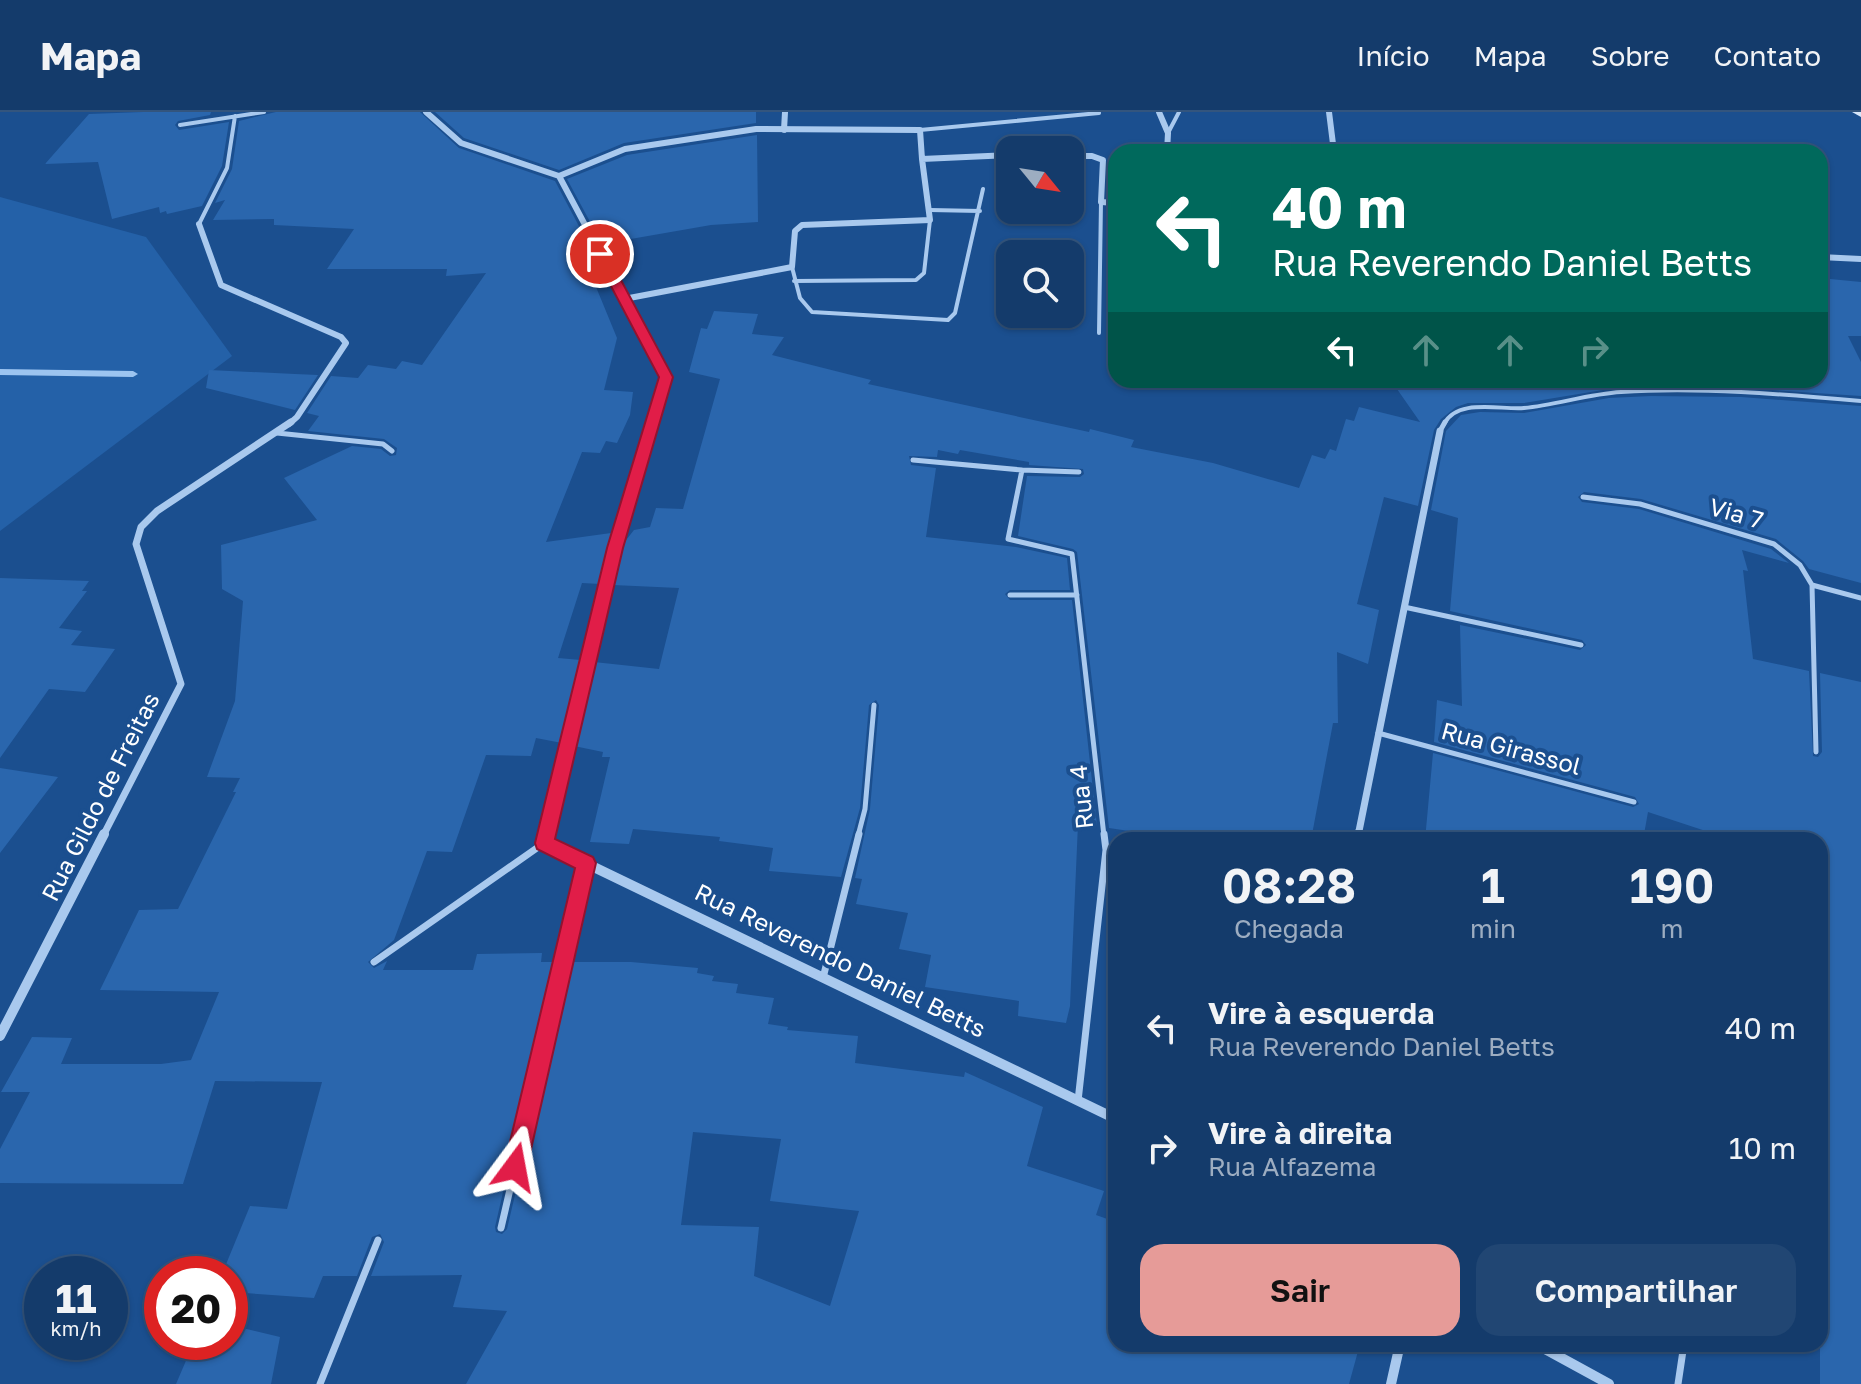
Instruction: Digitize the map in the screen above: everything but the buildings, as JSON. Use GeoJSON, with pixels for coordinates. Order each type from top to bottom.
{"type":"FeatureCollection","features":[{"type":"Feature","properties":{"kind":"street"},"geometry":{"type":"LineString","coordinates":[[426,112],[461,143],[559,176],[625,149],[756,129],[920,130],[930,220],[802,225],[795,231],[792,267],[624,299]]}},
{"type":"Feature","properties":{"kind":"street"},"geometry":{"type":"LineString","coordinates":[[784,130],[785,112]]}},
{"type":"Feature","properties":{"kind":"street"},"geometry":{"type":"LineString","coordinates":[[1159,112],[1168,133],[1167,144]]}},
{"type":"Feature","properties":{"kind":"street"},"geometry":{"type":"LineString","coordinates":[[1329,112],[1333,144]]}},
{"type":"Feature","properties":{"kind":"street"},"geometry":{"type":"LineString","coordinates":[[922,159],[996,156]]}},
{"type":"Feature","properties":{"kind":"street"},"geometry":{"type":"LineString","coordinates":[[1084,156],[1103,160],[1101,202],[1108,202]]}},
{"type":"Feature","properties":{"kind":"street"},"geometry":{"type":"LineString","coordinates":[[544,843],[615,548],[666,377],[559,176]]}},
{"type":"Feature","properties":{"kind":"street","name":"Rua Gildo de Freitas"},"geometry":{"type":"LineString","coordinates":[[0,1036],[181,684],[136,544],[141,527],[157,511],[297,417],[344,347],[345,340],[221,285],[199,224]]}},
{"type":"Feature","properties":{"kind":"street"},"geometry":{"type":"LineString","coordinates":[[1828,257],[1861,259]]}},
{"type":"Feature","properties":{"kind":"street"},"geometry":{"type":"LineString","coordinates":[[1359,832],[1440,431]]}},
{"type":"Feature","properties":{"kind":"street","name":"Rua Reverendo Daniel Betts"},"geometry":{"type":"LineString","coordinates":[[544,843],[1108,1115]]}},
{"type":"Feature","properties":{"kind":"street"},"geometry":{"type":"LineString","coordinates":[[1391,1384],[1398,1352]]}},
{"type":"Feature","properties":{"kind":"street"},"geometry":{"type":"LineString","coordinates":[[1551,1352],[1609,1384]]}},
{"type":"Feature","properties":{"kind":"lane"},"geometry":{"type":"LineString","coordinates":[[180,125],[264,112]]}},
{"type":"Feature","properties":{"kind":"lane"},"geometry":{"type":"LineString","coordinates":[[1168,133],[1179,112]]}},
{"type":"Feature","properties":{"kind":"lane"},"geometry":{"type":"LineString","coordinates":[[920,130],[1099,113]]}},
{"type":"Feature","properties":{"kind":"lane"},"geometry":{"type":"LineString","coordinates":[[199,224],[227,168],[235,116]]}},
{"type":"Feature","properties":{"kind":"lane"},"geometry":{"type":"LineString","coordinates":[[792,267],[794,281],[806,307],[812,312],[948,320],[955,313],[983,189]]}},
{"type":"Feature","properties":{"kind":"lane"},"geometry":{"type":"LineString","coordinates":[[1099,333],[1101,202]]}},
{"type":"Feature","properties":{"kind":"lane"},"geometry":{"type":"LineString","coordinates":[[930,210],[980,211]]}},
{"type":"Feature","properties":{"kind":"lane"},"geometry":{"type":"LineString","coordinates":[[794,281],[916,280],[924,273],[930,220]]}},
{"type":"Feature","properties":{"kind":"lane"},"geometry":{"type":"LineString","coordinates":[[1440,431],[1447,417],[1465,408],[1523,408],[1620,392],[1783,394],[1861,401]]}},
{"type":"Feature","properties":{"kind":"lane"},"geometry":{"type":"LineString","coordinates":[[277,433],[383,444],[392,451]]}},
{"type":"Feature","properties":{"kind":"lane"},"geometry":{"type":"LineString","coordinates":[[913,460],[1079,472]]}},
{"type":"Feature","properties":{"kind":"lane","name":"Rua 4"},"geometry":{"type":"LineString","coordinates":[[1022,470],[1008,539],[1072,554],[1106,850],[1078,1101]]}},
{"type":"Feature","properties":{"kind":"lane","name":"Via 7"},"geometry":{"type":"LineString","coordinates":[[1583,497],[1640,504],[1774,544],[1800,565],[1812,585]]}},
{"type":"Feature","properties":{"kind":"lane"},"geometry":{"type":"LineString","coordinates":[[1816,752],[1812,585],[1861,598]]}},
{"type":"Feature","properties":{"kind":"lane"},"geometry":{"type":"LineString","coordinates":[[1010,595],[1077,595]]}},
{"type":"Feature","properties":{"kind":"lane"},"geometry":{"type":"LineString","coordinates":[[1404,607],[1581,645]]}},
{"type":"Feature","properties":{"kind":"lane"},"geometry":{"type":"LineString","coordinates":[[823,978],[865,809],[874,705]]}},
{"type":"Feature","properties":{"kind":"lane","name":"Rua Girassol"},"geometry":{"type":"LineString","coordinates":[[1378,733],[1634,802]]}},
{"type":"Feature","properties":{"kind":"lane"},"geometry":{"type":"LineString","coordinates":[[374,962],[544,843]]}},
{"type":"Feature","properties":{"kind":"lane"},"geometry":{"type":"LineString","coordinates":[[501,1228],[586,863]]}},
{"type":"Feature","properties":{"kind":"lane"},"geometry":{"type":"LineString","coordinates":[[320,1384],[378,1240]]}},
{"type":"Feature","properties":{"kind":"lane"},"geometry":{"type":"LineString","coordinates":[[1678,1384],[1683,1352]]}},
{"type":"Feature","properties":{"kind":"shaded area"},"geometry":{"type":"Polygon","coordinates":[[[0,197],[146,237],[232,356],[0,531],[0,197]]]}},
{"type":"Feature","properties":{"kind":"waterway"},"geometry":{"type":"LineString","coordinates":[[0,372],[133,374]]}},
{"type":"Feature","properties":{"kind":"route"},"geometry":{"type":"LineString","coordinates":[[515,1167],[586,863],[544,843],[615,548],[666,377],[600,254]]}}]}
